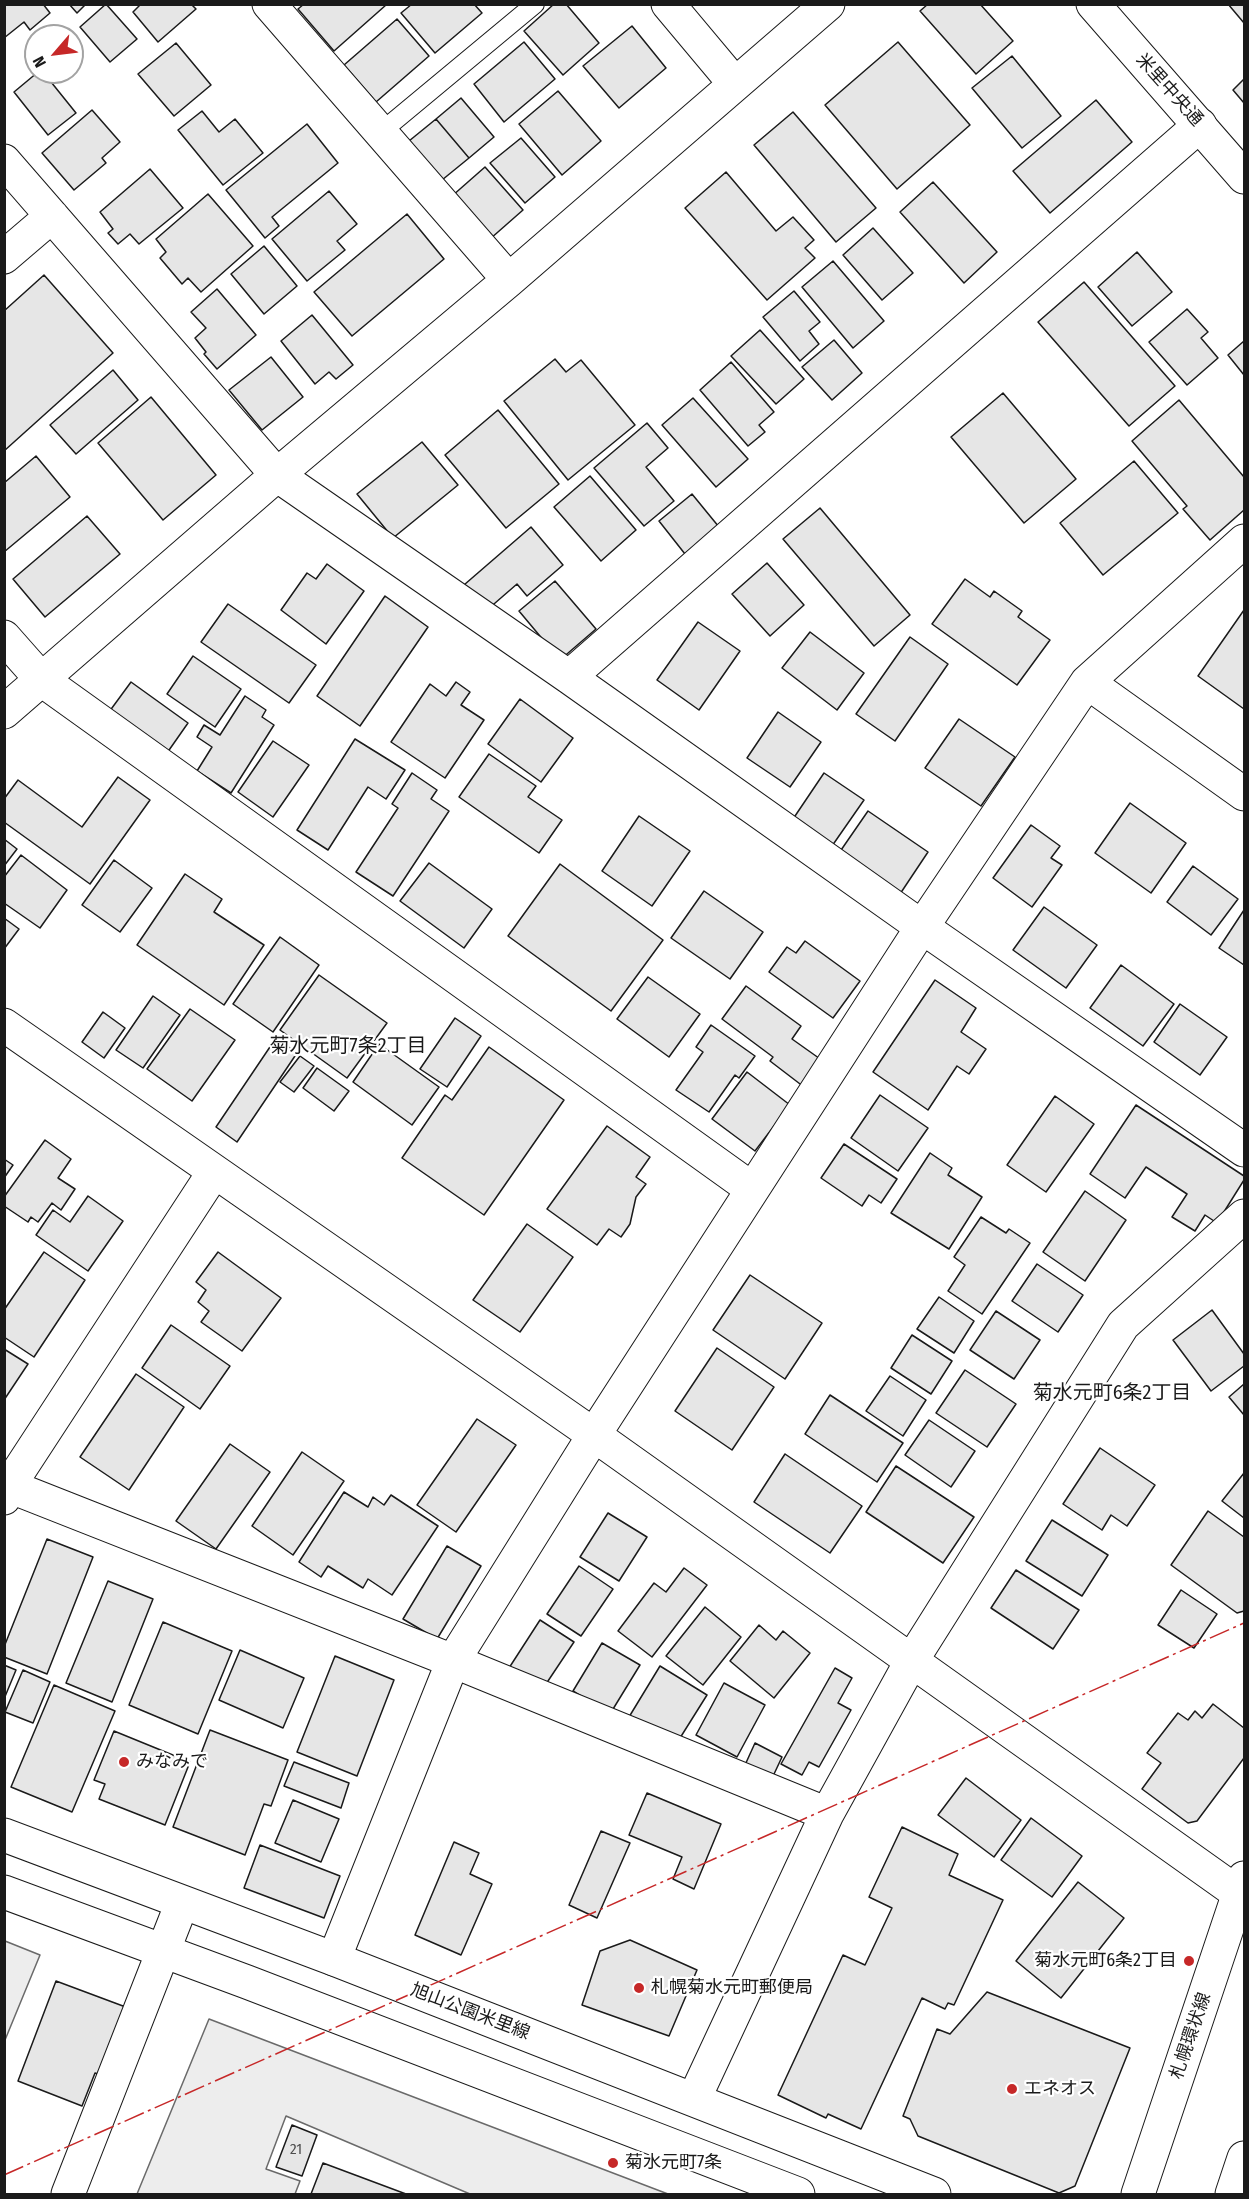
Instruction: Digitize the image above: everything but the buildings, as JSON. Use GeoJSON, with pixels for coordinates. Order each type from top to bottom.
{"type":"FeatureCollection","features":[{"type":"Feature","properties":{"kind":"street"},"geometry":{"type":"LineString","coordinates":[[668,4],[735,84]]}},
{"type":"Feature","properties":{"kind":"street"},"geometry":{"type":"LineString","coordinates":[[4,712],[277,475],[509,280],[828,4]]}},
{"type":"Feature","properties":{"kind":"street","name":"米里中央通"},"geometry":{"type":"LineString","coordinates":[[1093,4],[1245,177]]}},
{"type":"Feature","properties":{"kind":"street"},"geometry":{"type":"LineString","coordinates":[[270,5],[509,280]]}},
{"type":"Feature","properties":{"kind":"street"},"geometry":{"type":"LineString","coordinates":[[568,676],[1200,125]]}},
{"type":"Feature","properties":{"kind":"street"},"geometry":{"type":"LineString","coordinates":[[4,161],[277,475],[568,676],[922,927],[1245,1150]]}},
{"type":"Feature","properties":{"kind":"street"},"geometry":{"type":"LineString","coordinates":[[4,257],[52,216]]}},
{"type":"Feature","properties":{"kind":"street"},"geometry":{"type":"LineString","coordinates":[[334,1959],[453,1661],[594,1435],[752,1189],[922,927],[1087,682],[1245,542]]}},
{"type":"Feature","properties":{"kind":"street"},"geometry":{"type":"LineString","coordinates":[[4,637],[42,681],[752,1189]]}},
{"type":"Feature","properties":{"kind":"street"},"geometry":{"type":"LineString","coordinates":[[1087,682],[1245,794]]}},
{"type":"Feature","properties":{"kind":"street"},"geometry":{"type":"LineString","coordinates":[[4,1025],[594,1435],[912,1660],[1241,1885]]}},
{"type":"Feature","properties":{"kind":"street"},"geometry":{"type":"LineString","coordinates":[[214,1172],[6,1490],[453,1661],[826,1814]]}},
{"type":"Feature","properties":{"kind":"street"},"geometry":{"type":"LineString","coordinates":[[694,2099],[826,1814],[912,1660],[1122,1325],[1245,1216]]}},
{"type":"Feature","properties":{"kind":"street","name":"旭山公園米里線"},"geometry":{"type":"LineString","coordinates":[[4,1835],[334,1959],[934,2194]]}},
{"type":"Feature","properties":{"kind":"street","name":"札幌環状線"},"geometry":{"type":"LineString","coordinates":[[1138,2194],[1241,1885]]}},
{"type":"Feature","properties":{"kind":"street"},"geometry":{"type":"LineString","coordinates":[[4,1893],[163,1952],[782,2192]]}},
{"type":"Feature","properties":{"kind":"street"},"geometry":{"type":"LineString","coordinates":[[69,2194],[182,1903]]}},
{"type":"Feature","properties":{"kind":"street"},"geometry":{"type":"LineString","coordinates":[[1232,2194],[1245,2158]]}},
{"type":"Feature","properties":{"kind":"lane"},"geometry":{"type":"LineString","coordinates":[[381,132],[535,4]]}},
{"type":"Feature","properties":{"kind":"shaded area"},"geometry":{"type":"Polygon","coordinates":[[[5,1941],[40,1955],[5,2040],[5,1941]]]}},
{"type":"Feature","properties":{"kind":"shaded area"},"geometry":{"type":"Polygon","coordinates":[[[209,2019],[668,2194],[470,2194],[286,2116],[266,2169],[300,2181],[295,2194],[137,2194],[209,2019]]]}},
{"type":"Feature","properties":{"kind":"power"},"geometry":{"type":"LineString","coordinates":[[4,2175],[1244,1623]]}},
{"type":"Feature","properties":{"kind":"place","name":"みなみで"},"geometry":{"type":"Point","coordinates":[124,1762]}},
{"type":"Feature","properties":{"kind":"place","name":"菊水元町6条2丁目"},"geometry":{"type":"Point","coordinates":[1189,1961]}},
{"type":"Feature","properties":{"kind":"place","name":"札幌菊水元町郵便局"},"geometry":{"type":"Point","coordinates":[639,1988]}},
{"type":"Feature","properties":{"kind":"place","name":"エネオス"},"geometry":{"type":"Point","coordinates":[1012,2089]}},
{"type":"Feature","properties":{"kind":"place","name":"菊水元町7条"},"geometry":{"type":"Point","coordinates":[613,2163]}},
{"type":"Feature","properties":{"kind":"district","name":"菊水元町7条2丁目"},"geometry":{"type":"Point","coordinates":[348,1046]}},
{"type":"Feature","properties":{"kind":"district","name":"菊水元町6条2丁目"},"geometry":{"type":"Point","coordinates":[1112,1393]}}]}
